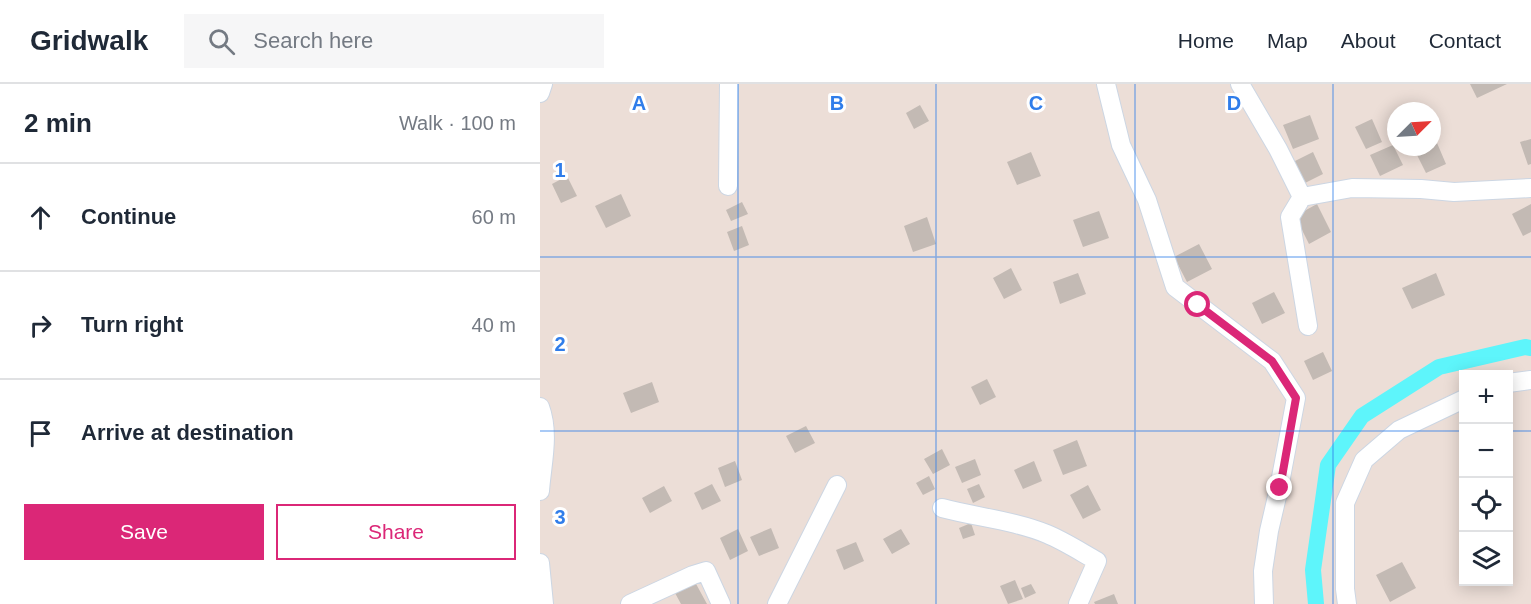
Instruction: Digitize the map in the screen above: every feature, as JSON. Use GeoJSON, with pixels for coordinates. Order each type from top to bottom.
{"type":"FeatureCollection","features":[{"type":"Feature","properties":{"kind":"street"},"geometry":{"type":"LineString","coordinates":[[540,93],[543,84]]}},
{"type":"Feature","properties":{"kind":"street"},"geometry":{"type":"LineString","coordinates":[[728,186],[729,84]]}},
{"type":"Feature","properties":{"kind":"street"},"geometry":{"type":"LineString","coordinates":[[1106,84],[1121,145],[1147,200],[1175,287],[1272,361],[1296,398],[1264,561],[1264,604]]}},
{"type":"Feature","properties":{"kind":"street"},"geometry":{"type":"LineString","coordinates":[[1240,84],[1278,149],[1302,197]]}},
{"type":"Feature","properties":{"kind":"street"},"geometry":{"type":"LineString","coordinates":[[1308,326],[1290,217],[1302,197],[1353,188],[1454,192],[1531,188]]}},
{"type":"Feature","properties":{"kind":"street"},"geometry":{"type":"LineString","coordinates":[[1513,383],[1531,381]]}},
{"type":"Feature","properties":{"kind":"street"},"geometry":{"type":"LineString","coordinates":[[1347,604],[1345,503],[1364,460],[1399,430],[1459,401]]}},
{"type":"Feature","properties":{"kind":"street"},"geometry":{"type":"LineString","coordinates":[[540,407],[544,419],[544,451],[540,491]]}},
{"type":"Feature","properties":{"kind":"street"},"geometry":{"type":"LineString","coordinates":[[777,604],[837,485]]}},
{"type":"Feature","properties":{"kind":"street"},"geometry":{"type":"LineString","coordinates":[[942,508],[1019,525],[1048,534],[1097,561],[1078,604]]}},
{"type":"Feature","properties":{"kind":"street"},"geometry":{"type":"LineString","coordinates":[[540,563],[544,604]]}},
{"type":"Feature","properties":{"kind":"street"},"geometry":{"type":"LineString","coordinates":[[630,604],[705,571],[721,604]]}},
{"type":"Feature","properties":{"kind":"building"},"geometry":{"type":"Polygon","coordinates":[[[1470,84],[1507,84],[1477,98],[1470,84]]]}},
{"type":"Feature","properties":{"kind":"building"},"geometry":{"type":"Polygon","coordinates":[[[920,105],[929,121],[914,129],[906,113],[920,105]]]}},
{"type":"Feature","properties":{"kind":"building"},"geometry":{"type":"Polygon","coordinates":[[[1310,115],[1319,139],[1293,149],[1283,125],[1310,115]]]}},
{"type":"Feature","properties":{"kind":"building"},"geometry":{"type":"Polygon","coordinates":[[[1372,119],[1382,142],[1366,149],[1355,127],[1372,119]]]}},
{"type":"Feature","properties":{"kind":"building"},"geometry":{"type":"Polygon","coordinates":[[[1531,139],[1531,164],[1528,165],[1520,142],[1531,139]]]}},
{"type":"Feature","properties":{"kind":"building"},"geometry":{"type":"Polygon","coordinates":[[[1387,148],[1387,156],[1398,156],[1403,165],[1380,176],[1370,155],[1387,148]]]}},
{"type":"Feature","properties":{"kind":"building"},"geometry":{"type":"Polygon","coordinates":[[[1031,152],[1041,176],[1017,185],[1007,162],[1031,152]]]}},
{"type":"Feature","properties":{"kind":"building"},"geometry":{"type":"Polygon","coordinates":[[[1313,152],[1323,174],[1301,185],[1291,163],[1313,152]]]}},
{"type":"Feature","properties":{"kind":"building"},"geometry":{"type":"Polygon","coordinates":[[[1441,152],[1446,164],[1426,173],[1418,156],[1441,156],[1441,152]]]}},
{"type":"Feature","properties":{"kind":"building"},"geometry":{"type":"Polygon","coordinates":[[[567,176],[577,196],[561,203],[552,184],[567,176]]]}},
{"type":"Feature","properties":{"kind":"building"},"geometry":{"type":"Polygon","coordinates":[[[621,194],[631,216],[606,228],[595,206],[621,194]]]}},
{"type":"Feature","properties":{"kind":"building"},"geometry":{"type":"Polygon","coordinates":[[[742,202],[748,214],[731,221],[726,210],[742,202]]]}},
{"type":"Feature","properties":{"kind":"building"},"geometry":{"type":"Polygon","coordinates":[[[1317,204],[1331,232],[1309,244],[1295,216],[1317,204]]]}},
{"type":"Feature","properties":{"kind":"building"},"geometry":{"type":"Polygon","coordinates":[[[1531,204],[1531,232],[1523,236],[1512,214],[1531,204]]]}},
{"type":"Feature","properties":{"kind":"building"},"geometry":{"type":"Polygon","coordinates":[[[1099,211],[1109,238],[1083,247],[1073,220],[1099,211]]]}},
{"type":"Feature","properties":{"kind":"building"},"geometry":{"type":"Polygon","coordinates":[[[927,217],[936,244],[913,252],[904,226],[927,217]]]}},
{"type":"Feature","properties":{"kind":"building"},"geometry":{"type":"Polygon","coordinates":[[[742,226],[749,245],[734,251],[727,232],[742,226]]]}},
{"type":"Feature","properties":{"kind":"building"},"geometry":{"type":"Polygon","coordinates":[[[1199,244],[1212,269],[1187,282],[1174,257],[1199,244]]]}},
{"type":"Feature","properties":{"kind":"building"},"geometry":{"type":"Polygon","coordinates":[[[1011,268],[1022,290],[1004,299],[993,278],[1011,268]]]}},
{"type":"Feature","properties":{"kind":"building"},"geometry":{"type":"Polygon","coordinates":[[[1078,273],[1086,294],[1060,304],[1053,282],[1078,273]]]}},
{"type":"Feature","properties":{"kind":"building"},"geometry":{"type":"Polygon","coordinates":[[[1436,273],[1445,295],[1412,309],[1402,288],[1436,273]]]}},
{"type":"Feature","properties":{"kind":"building"},"geometry":{"type":"Polygon","coordinates":[[[1274,292],[1285,313],[1262,324],[1252,303],[1274,292]]]}},
{"type":"Feature","properties":{"kind":"building"},"geometry":{"type":"Polygon","coordinates":[[[1323,352],[1332,371],[1313,380],[1304,361],[1323,352]]]}},
{"type":"Feature","properties":{"kind":"building"},"geometry":{"type":"Polygon","coordinates":[[[987,379],[996,397],[980,405],[971,387],[987,379]]]}},
{"type":"Feature","properties":{"kind":"building"},"geometry":{"type":"Polygon","coordinates":[[[652,382],[659,402],[631,413],[623,393],[652,382]]]}},
{"type":"Feature","properties":{"kind":"building"},"geometry":{"type":"Polygon","coordinates":[[[806,426],[815,443],[795,453],[786,436],[806,426]]]}},
{"type":"Feature","properties":{"kind":"building"},"geometry":{"type":"Polygon","coordinates":[[[1077,440],[1087,466],[1063,475],[1053,450],[1077,440]]]}},
{"type":"Feature","properties":{"kind":"building"},"geometry":{"type":"Polygon","coordinates":[[[942,449],[950,465],[933,474],[924,459],[942,449]]]}},
{"type":"Feature","properties":{"kind":"building"},"geometry":{"type":"Polygon","coordinates":[[[975,459],[981,475],[962,483],[955,467],[975,459]]]}},
{"type":"Feature","properties":{"kind":"building"},"geometry":{"type":"Polygon","coordinates":[[[735,461],[742,480],[725,487],[718,468],[735,461]]]}},
{"type":"Feature","properties":{"kind":"building"},"geometry":{"type":"Polygon","coordinates":[[[1034,461],[1042,481],[1023,489],[1014,470],[1034,461]]]}},
{"type":"Feature","properties":{"kind":"building"},"geometry":{"type":"Polygon","coordinates":[[[929,476],[935,489],[923,495],[916,483],[929,476]]]}},
{"type":"Feature","properties":{"kind":"building"},"geometry":{"type":"Polygon","coordinates":[[[712,484],[721,501],[702,510],[694,493],[712,484]]]}},
{"type":"Feature","properties":{"kind":"building"},"geometry":{"type":"Polygon","coordinates":[[[979,484],[985,497],[973,503],[967,489],[979,484]]]}},
{"type":"Feature","properties":{"kind":"building"},"geometry":{"type":"Polygon","coordinates":[[[1088,485],[1101,510],[1083,519],[1070,495],[1088,485]]]}},
{"type":"Feature","properties":{"kind":"building"},"geometry":{"type":"Polygon","coordinates":[[[664,486],[672,501],[650,513],[642,498],[664,486]]]}},
{"type":"Feature","properties":{"kind":"building"},"geometry":{"type":"Polygon","coordinates":[[[971,523],[975,535],[963,539],[959,528],[971,523]]]}},
{"type":"Feature","properties":{"kind":"building"},"geometry":{"type":"Polygon","coordinates":[[[771,528],[779,548],[759,556],[750,537],[771,528]]]}},
{"type":"Feature","properties":{"kind":"building"},"geometry":{"type":"Polygon","coordinates":[[[738,529],[748,551],[730,560],[720,538],[738,529]]]}},
{"type":"Feature","properties":{"kind":"building"},"geometry":{"type":"Polygon","coordinates":[[[901,529],[910,544],[892,554],[883,539],[901,529]]]}},
{"type":"Feature","properties":{"kind":"building"},"geometry":{"type":"Polygon","coordinates":[[[856,542],[864,561],[844,570],[836,550],[856,542]]]}},
{"type":"Feature","properties":{"kind":"building"},"geometry":{"type":"Polygon","coordinates":[[[1402,562],[1416,588],[1390,602],[1376,575],[1402,562]]]}},
{"type":"Feature","properties":{"kind":"building"},"geometry":{"type":"Polygon","coordinates":[[[1015,580],[1023,599],[1008,604],[1000,586],[1015,580]]]}},
{"type":"Feature","properties":{"kind":"building"},"geometry":{"type":"Polygon","coordinates":[[[695,582],[707,604],[681,604],[675,593],[695,582]]]}},
{"type":"Feature","properties":{"kind":"building"},"geometry":{"type":"Polygon","coordinates":[[[1031,584],[1036,593],[1025,598],[1021,588],[1031,584]]]}},
{"type":"Feature","properties":{"kind":"building"},"geometry":{"type":"Polygon","coordinates":[[[1114,594],[1118,604],[1095,604],[1094,602],[1114,594]]]}},
{"type":"Feature","properties":{"kind":"waterway"},"geometry":{"type":"LineString","coordinates":[[1316,604],[1313,570],[1328,465],[1362,416],[1439,367],[1525,347],[1531,348]]}},
{"type":"Feature","properties":{"kind":"route"},"geometry":{"type":"LineString","coordinates":[[1198,305],[1272,361],[1296,398],[1280,488]]}}]}
